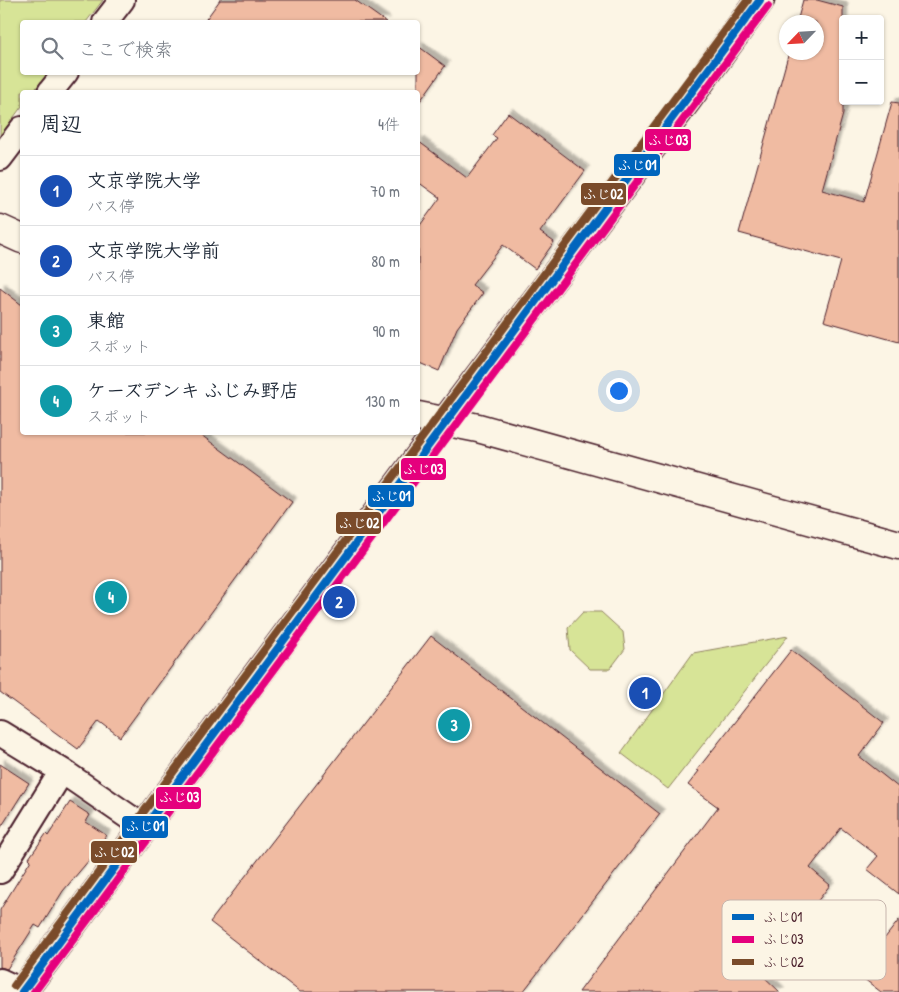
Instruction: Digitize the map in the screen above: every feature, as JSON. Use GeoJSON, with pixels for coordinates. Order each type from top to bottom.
{"type":"FeatureCollection","features":[{"type":"Feature","properties":{"kind":"street"},"geometry":{"type":"LineString","coordinates":[[107,20],[122,0]]}},
{"type":"Feature","properties":{"kind":"street"},"geometry":{"type":"LineString","coordinates":[[17,989],[145,828],[760,0]]}},
{"type":"Feature","properties":{"kind":"street"},"geometry":{"type":"LineString","coordinates":[[52,90],[64,75]]}},
{"type":"Feature","properties":{"kind":"street"},"geometry":{"type":"LineString","coordinates":[[0,158],[20,132]]}},
{"type":"Feature","properties":{"kind":"street"},"geometry":{"type":"LineString","coordinates":[[0,229],[20,238]]}},
{"type":"Feature","properties":{"kind":"street"},"geometry":{"type":"LineString","coordinates":[[420,416],[478,428],[899,545]]}},
{"type":"Feature","properties":{"kind":"street"},"geometry":{"type":"LineString","coordinates":[[0,733],[62,771],[145,828]]}},
{"type":"Feature","properties":{"kind":"street"},"geometry":{"type":"LineString","coordinates":[[0,871],[62,771]]}},
{"type":"Feature","properties":{"kind":"green space"},"geometry":{"type":"Polygon","coordinates":[[[0,0],[103,0],[88,20],[20,20],[20,75],[46,75],[35,90],[20,90],[20,109],[0,136],[0,0]]]}},
{"type":"Feature","properties":{"kind":"green space"},"geometry":{"type":"Polygon","coordinates":[[[583,612],[601,612],[623,632],[625,649],[610,669],[590,669],[570,650],[568,628],[583,612]]]}},
{"type":"Feature","properties":{"kind":"green space"},"geometry":{"type":"Polygon","coordinates":[[[788,636],[668,789],[621,753],[693,653],[788,636]]]}},
{"type":"Feature","properties":{"kind":"building"},"geometry":{"type":"Polygon","coordinates":[[[220,0],[355,0],[383,20],[205,20],[220,0]]]}},
{"type":"Feature","properties":{"kind":"building"},"geometry":{"type":"Polygon","coordinates":[[[803,0],[817,0],[843,7],[843,15],[839,15],[839,105],[843,105],[843,114],[822,190],[864,202],[892,102],[899,103],[899,342],[824,321],[841,261],[739,233],[787,60],[824,60],[824,15],[799,15],[803,0]]]}},
{"type":"Feature","properties":{"kind":"building"},"geometry":{"type":"Polygon","coordinates":[[[420,47],[445,66],[420,101],[420,90],[418,90],[420,47]]]}},
{"type":"Feature","properties":{"kind":"building"},"geometry":{"type":"Polygon","coordinates":[[[508,113],[585,171],[540,232],[554,242],[535,269],[503,245],[472,285],[483,293],[457,328],[439,371],[420,363],[420,225],[440,198],[420,183],[420,143],[467,178],[497,138],[492,135],[508,113]]]}},
{"type":"Feature","properties":{"kind":"building"},"geometry":{"type":"Polygon","coordinates":[[[0,288],[20,303],[20,435],[201,435],[292,502],[120,737],[99,721],[78,749],[0,692],[0,288]]]}},
{"type":"Feature","properties":{"kind":"building"},"geometry":{"type":"Polygon","coordinates":[[[431,636],[660,814],[523,992],[300,992],[210,922],[431,636]]]}},
{"type":"Feature","properties":{"kind":"building"},"geometry":{"type":"Polygon","coordinates":[[[791,650],[884,723],[859,756],[899,788],[899,894],[867,869],[878,856],[841,828],[810,868],[830,885],[818,900],[722,900],[722,980],[767,980],[780,992],[579,992],[718,807],[688,785],[699,771],[697,770],[791,650]]]}},
{"type":"Feature","properties":{"kind":"building"},"geometry":{"type":"Polygon","coordinates":[[[0,764],[29,783],[0,829],[0,764]]]}},
{"type":"Feature","properties":{"kind":"building"},"geometry":{"type":"Polygon","coordinates":[[[70,802],[90,815],[86,822],[106,835],[95,853],[63,891],[40,928],[35,925],[7,969],[0,967],[0,910],[31,860],[29,858],[46,834],[48,836],[70,802]]]}},
{"type":"Feature","properties":{"kind":"building"},"geometry":{"type":"Polygon","coordinates":[[[899,920],[899,992],[881,992],[865,980],[886,980],[886,937],[899,920]]]}},
{"type":"Feature","properties":{"kind":"transit line","name":"ふじ02"},"geometry":{"type":"LineString","coordinates":[[14,986],[748,0]]}},
{"type":"Feature","properties":{"kind":"transit line","name":"ふじ01"},"geometry":{"type":"LineString","coordinates":[[22,992],[760,0]]}},
{"type":"Feature","properties":{"kind":"transit line","name":"ふじ03"},"geometry":{"type":"LineString","coordinates":[[34,992],[768,6]]}},
{"type":"Feature","properties":{"kind":"place","name":"ケーズデンキ ふじみ野店"},"geometry":{"type":"Point","coordinates":[111,597]}},
{"type":"Feature","properties":{"kind":"place","name":"文京学院大学前"},"geometry":{"type":"Point","coordinates":[339,602]}},
{"type":"Feature","properties":{"kind":"place","name":"文京学院大学"},"geometry":{"type":"Point","coordinates":[645,693]}},
{"type":"Feature","properties":{"kind":"place","name":"東館"},"geometry":{"type":"Point","coordinates":[454,725]}}]}
